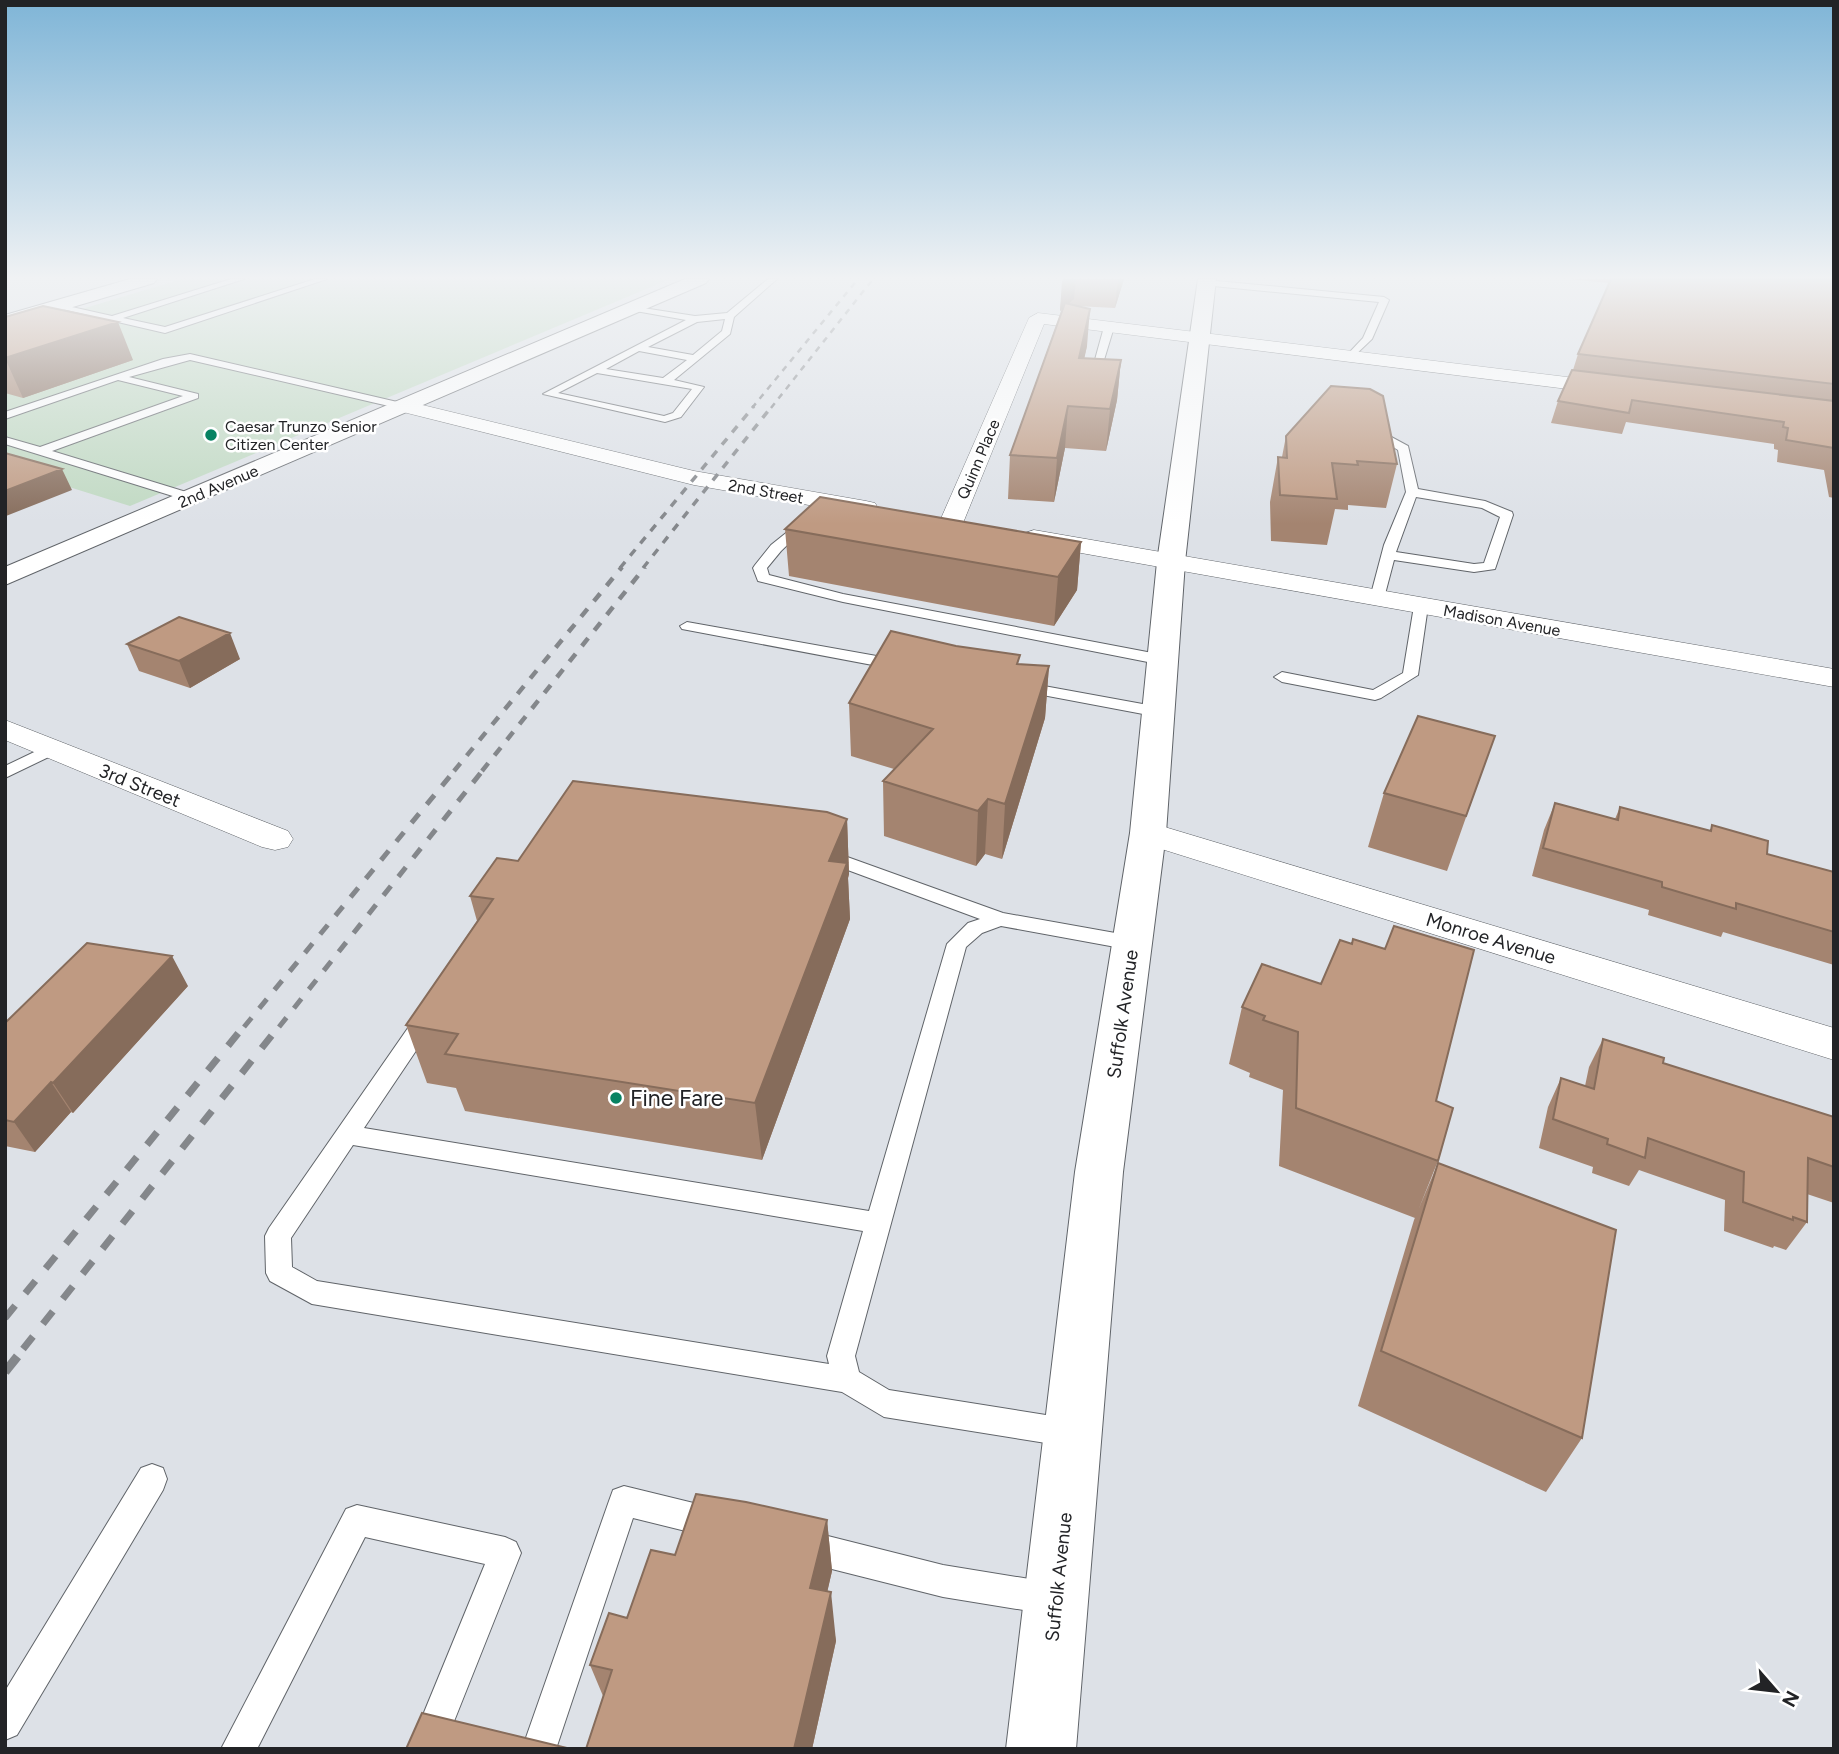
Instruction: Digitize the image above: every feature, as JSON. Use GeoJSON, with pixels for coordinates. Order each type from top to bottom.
{"type":"FeatureCollection","features":[{"type":"Feature","properties":{"kind":"main road","name":"2nd Avenue"},"geometry":{"type":"LineString","coordinates":[[5,577],[511,361]]}},
{"type":"Feature","properties":{"kind":"main road","name":"Suffolk Avenue"},"geometry":{"type":"LineString","coordinates":[[1041,1749],[1099,1172],[1148,833],[1171,562],[1194,361]]}},
{"type":"Feature","properties":{"kind":"street","name":"Quinn Place"},"geometry":{"type":"LineString","coordinates":[[951,523],[1020,361]]}},
{"type":"Feature","properties":{"kind":"street"},"geometry":{"type":"LineString","coordinates":[[1342,376],[1349,361]]}},
{"type":"Feature","properties":{"kind":"street"},"geometry":{"type":"LineString","coordinates":[[1390,361],[1641,392]]}},
{"type":"Feature","properties":{"kind":"street","name":"2nd Street"},"geometry":{"type":"LineString","coordinates":[[406,407],[694,478],[882,511]]}},
{"type":"Feature","properties":{"kind":"street"},"geometry":{"type":"LineString","coordinates":[[923,518],[979,528]]}},
{"type":"Feature","properties":{"kind":"street"},"geometry":{"type":"LineString","coordinates":[[1006,533],[1171,562]]}},
{"type":"Feature","properties":{"kind":"street","name":"Madison Avenue"},"geometry":{"type":"LineString","coordinates":[[1171,562],[1834,678]]}},
{"type":"Feature","properties":{"kind":"street","name":"3rd Street"},"geometry":{"type":"LineString","coordinates":[[5,729],[275,839]]}},
{"type":"Feature","properties":{"kind":"street","name":"Monroe Avenue"},"geometry":{"type":"LineString","coordinates":[[1148,833],[1834,1044]]}},
{"type":"Feature","properties":{"kind":"lane"},"geometry":{"type":"LineString","coordinates":[[5,416],[168,361]]}},
{"type":"Feature","properties":{"kind":"lane"},"geometry":{"type":"LineString","coordinates":[[207,361],[406,407]]}},
{"type":"Feature","properties":{"kind":"lane"},"geometry":{"type":"LineString","coordinates":[[596,370],[699,387],[677,415],[664,419],[548,394],[614,361]]}},
{"type":"Feature","properties":{"kind":"lane"},"geometry":{"type":"LineString","coordinates":[[665,382],[691,361]]}},
{"type":"Feature","properties":{"kind":"lane"},"geometry":{"type":"LineString","coordinates":[[1090,388],[1098,361]]}},
{"type":"Feature","properties":{"kind":"lane"},"geometry":{"type":"LineString","coordinates":[[41,452],[194,396],[117,377]]}},
{"type":"Feature","properties":{"kind":"lane"},"geometry":{"type":"LineString","coordinates":[[1363,425],[1404,448],[1412,492],[1377,598]]}},
{"type":"Feature","properties":{"kind":"lane"},"geometry":{"type":"LineString","coordinates":[[5,440],[192,498]]}},
{"type":"Feature","properties":{"kind":"lane"},"geometry":{"type":"LineString","coordinates":[[1389,555],[1474,568],[1490,566],[1500,541],[1507,515],[1485,505],[1412,492]]}},
{"type":"Feature","properties":{"kind":"lane"},"geometry":{"type":"LineString","coordinates":[[827,502],[776,548],[760,568],[763,579],[843,598],[1163,660]]}},
{"type":"Feature","properties":{"kind":"lane"},"geometry":{"type":"LineString","coordinates":[[1282,677],[1375,695],[1410,676],[1421,606]]}},
{"type":"Feature","properties":{"kind":"lane"},"geometry":{"type":"LineString","coordinates":[[687,626],[920,668]]}},
{"type":"Feature","properties":{"kind":"lane"},"geometry":{"type":"LineString","coordinates":[[1001,683],[1158,712]]}},
{"type":"Feature","properties":{"kind":"lane"},"geometry":{"type":"LineString","coordinates":[[5,773],[51,749]]}},
{"type":"Feature","properties":{"kind":"lane"},"geometry":{"type":"LineString","coordinates":[[806,848],[1000,919],[1132,943]]}},
{"type":"Feature","properties":{"kind":"lane"},"geometry":{"type":"LineString","coordinates":[[847,1380],[841,1356],[957,944],[975,928],[1000,919]]}},
{"type":"Feature","properties":{"kind":"lane"},"geometry":{"type":"LineString","coordinates":[[433,1009],[278,1236],[279,1273],[312,1292],[847,1380],[884,1403],[1073,1433]]}},
{"type":"Feature","properties":{"kind":"lane"},"geometry":{"type":"LineString","coordinates":[[347,1135],[879,1223]]}},
{"type":"Feature","properties":{"kind":"lane"},"geometry":{"type":"LineString","coordinates":[[5,1723],[152,1479]]}},
{"type":"Feature","properties":{"kind":"lane"},"geometry":{"type":"LineString","coordinates":[[539,1749],[624,1501],[943,1581],[1056,1600]]}},
{"type":"Feature","properties":{"kind":"lane"},"geometry":{"type":"LineString","coordinates":[[238,1749],[358,1520],[505,1553],[426,1749]]}},
{"type":"Feature","properties":{"kind":"green space"},"geometry":{"type":"Polygon","coordinates":[[[5,361],[475,361],[130,506],[5,467],[5,361]]]}},
{"type":"Feature","properties":{"kind":"building"},"geometry":{"type":"Polygon","coordinates":[[[1044,361],[1121,361],[1110,409],[1068,406],[1057,458],[1010,455],[1044,361]]]}},
{"type":"Feature","properties":{"kind":"building"},"geometry":{"type":"Polygon","coordinates":[[[1636,361],[1834,361],[1834,384],[1636,361]]]}},
{"type":"Feature","properties":{"kind":"building"},"geometry":{"type":"Polygon","coordinates":[[[1572,370],[1834,401],[1834,448],[1786,440],[1788,428],[1783,427],[1784,422],[1632,400],[1629,413],[1558,401],[1572,370]]]}},
{"type":"Feature","properties":{"kind":"building"},"geometry":{"type":"Polygon","coordinates":[[[1331,386],[1370,389],[1383,396],[1397,464],[1357,461],[1358,465],[1332,463],[1337,499],[1280,495],[1278,457],[1287,458],[1286,436],[1331,386]]]}},
{"type":"Feature","properties":{"kind":"building"},"geometry":{"type":"Polygon","coordinates":[[[5,453],[62,469],[5,491],[5,453]]]}},
{"type":"Feature","properties":{"kind":"building"},"geometry":{"type":"Polygon","coordinates":[[[820,497],[1081,542],[1058,577],[785,529],[820,497]]]}},
{"type":"Feature","properties":{"kind":"building"},"geometry":{"type":"Polygon","coordinates":[[[179,617],[230,633],[179,661],[127,644],[179,617]]]}},
{"type":"Feature","properties":{"kind":"building"},"geometry":{"type":"Polygon","coordinates":[[[891,631],[956,646],[1020,655],[1017,664],[1049,666],[1005,804],[988,799],[978,811],[883,781],[933,729],[849,703],[891,631]]]}},
{"type":"Feature","properties":{"kind":"building"},"geometry":{"type":"Polygon","coordinates":[[[1418,716],[1495,736],[1466,816],[1384,793],[1418,716]]]}},
{"type":"Feature","properties":{"kind":"building"},"geometry":{"type":"Polygon","coordinates":[[[573,781],[827,812],[847,819],[829,861],[847,863],[755,1103],[445,1054],[458,1034],[406,1025],[493,899],[470,896],[497,858],[518,861],[573,781]]]}},
{"type":"Feature","properties":{"kind":"building"},"geometry":{"type":"Polygon","coordinates":[[[1555,803],[1618,820],[1620,807],[1711,831],[1712,825],[1768,841],[1767,854],[1834,872],[1834,932],[1736,903],[1736,909],[1662,887],[1662,882],[1543,848],[1555,803]]]}},
{"type":"Feature","properties":{"kind":"building"},"geometry":{"type":"Polygon","coordinates":[[[1394,926],[1474,950],[1436,1101],[1453,1108],[1438,1161],[1296,1108],[1298,1032],[1263,1020],[1265,1016],[1242,1007],[1262,964],[1321,984],[1340,940],[1352,944],[1353,939],[1385,949],[1394,926]]]}},
{"type":"Feature","properties":{"kind":"building"},"geometry":{"type":"Polygon","coordinates":[[[87,943],[172,956],[14,1122],[5,1120],[5,1023],[87,943]]]}},
{"type":"Feature","properties":{"kind":"building"},"geometry":{"type":"Polygon","coordinates":[[[1603,1039],[1664,1058],[1663,1063],[1834,1117],[1834,1167],[1808,1158],[1807,1222],[1793,1217],[1793,1220],[1743,1202],[1744,1172],[1648,1138],[1645,1158],[1607,1144],[1608,1139],[1553,1119],[1561,1078],[1594,1089],[1603,1039]]]}},
{"type":"Feature","properties":{"kind":"building"},"geometry":{"type":"Polygon","coordinates":[[[1438,1163],[1616,1230],[1582,1438],[1381,1351],[1438,1163]]]}},
{"type":"Feature","properties":{"kind":"building"},"geometry":{"type":"Polygon","coordinates":[[[696,1494],[827,1520],[810,1588],[831,1592],[794,1749],[586,1749],[612,1670],[590,1665],[609,1613],[627,1618],[651,1550],[675,1555],[696,1494]]]}},
{"type":"Feature","properties":{"kind":"building"},"geometry":{"type":"Polygon","coordinates":[[[422,1713],[571,1749],[406,1749],[422,1713]]]}},
{"type":"Feature","properties":{"kind":"railway"},"geometry":{"type":"LineString","coordinates":[[752,408],[791,361]]}},
{"type":"Feature","properties":{"kind":"railway"},"geometry":{"type":"LineString","coordinates":[[771,408],[808,361]]}},
{"type":"Feature","properties":{"kind":"railway"},"geometry":{"type":"LineString","coordinates":[[620,568],[754,406]]}},
{"type":"Feature","properties":{"kind":"railway"},"geometry":{"type":"LineString","coordinates":[[643,568],[772,406]]}},
{"type":"Feature","properties":{"kind":"railway"},"geometry":{"type":"LineString","coordinates":[[454,771],[622,567]]}},
{"type":"Feature","properties":{"kind":"railway"},"geometry":{"type":"LineString","coordinates":[[482,771],[645,567]]}},
{"type":"Feature","properties":{"kind":"railway"},"geometry":{"type":"LineString","coordinates":[[244,1027],[455,770]]}},
{"type":"Feature","properties":{"kind":"railway"},"geometry":{"type":"LineString","coordinates":[[279,1027],[483,770]]}},
{"type":"Feature","properties":{"kind":"railway"},"geometry":{"type":"LineString","coordinates":[[5,1318],[245,1025]]}},
{"type":"Feature","properties":{"kind":"railway"},"geometry":{"type":"LineString","coordinates":[[23,1349],[280,1025]]}},
{"type":"Feature","properties":{"kind":"railway"},"geometry":{"type":"LineString","coordinates":[[5,1372],[25,1347]]}},
{"type":"Feature","properties":{"kind":"place","name":"Caesar Trunzo Senior Citizen Center"},"geometry":{"type":"Point","coordinates":[211,435]}},
{"type":"Feature","properties":{"kind":"place","name":"Fine Fare"},"geometry":{"type":"Point","coordinates":[616,1098]}}]}
